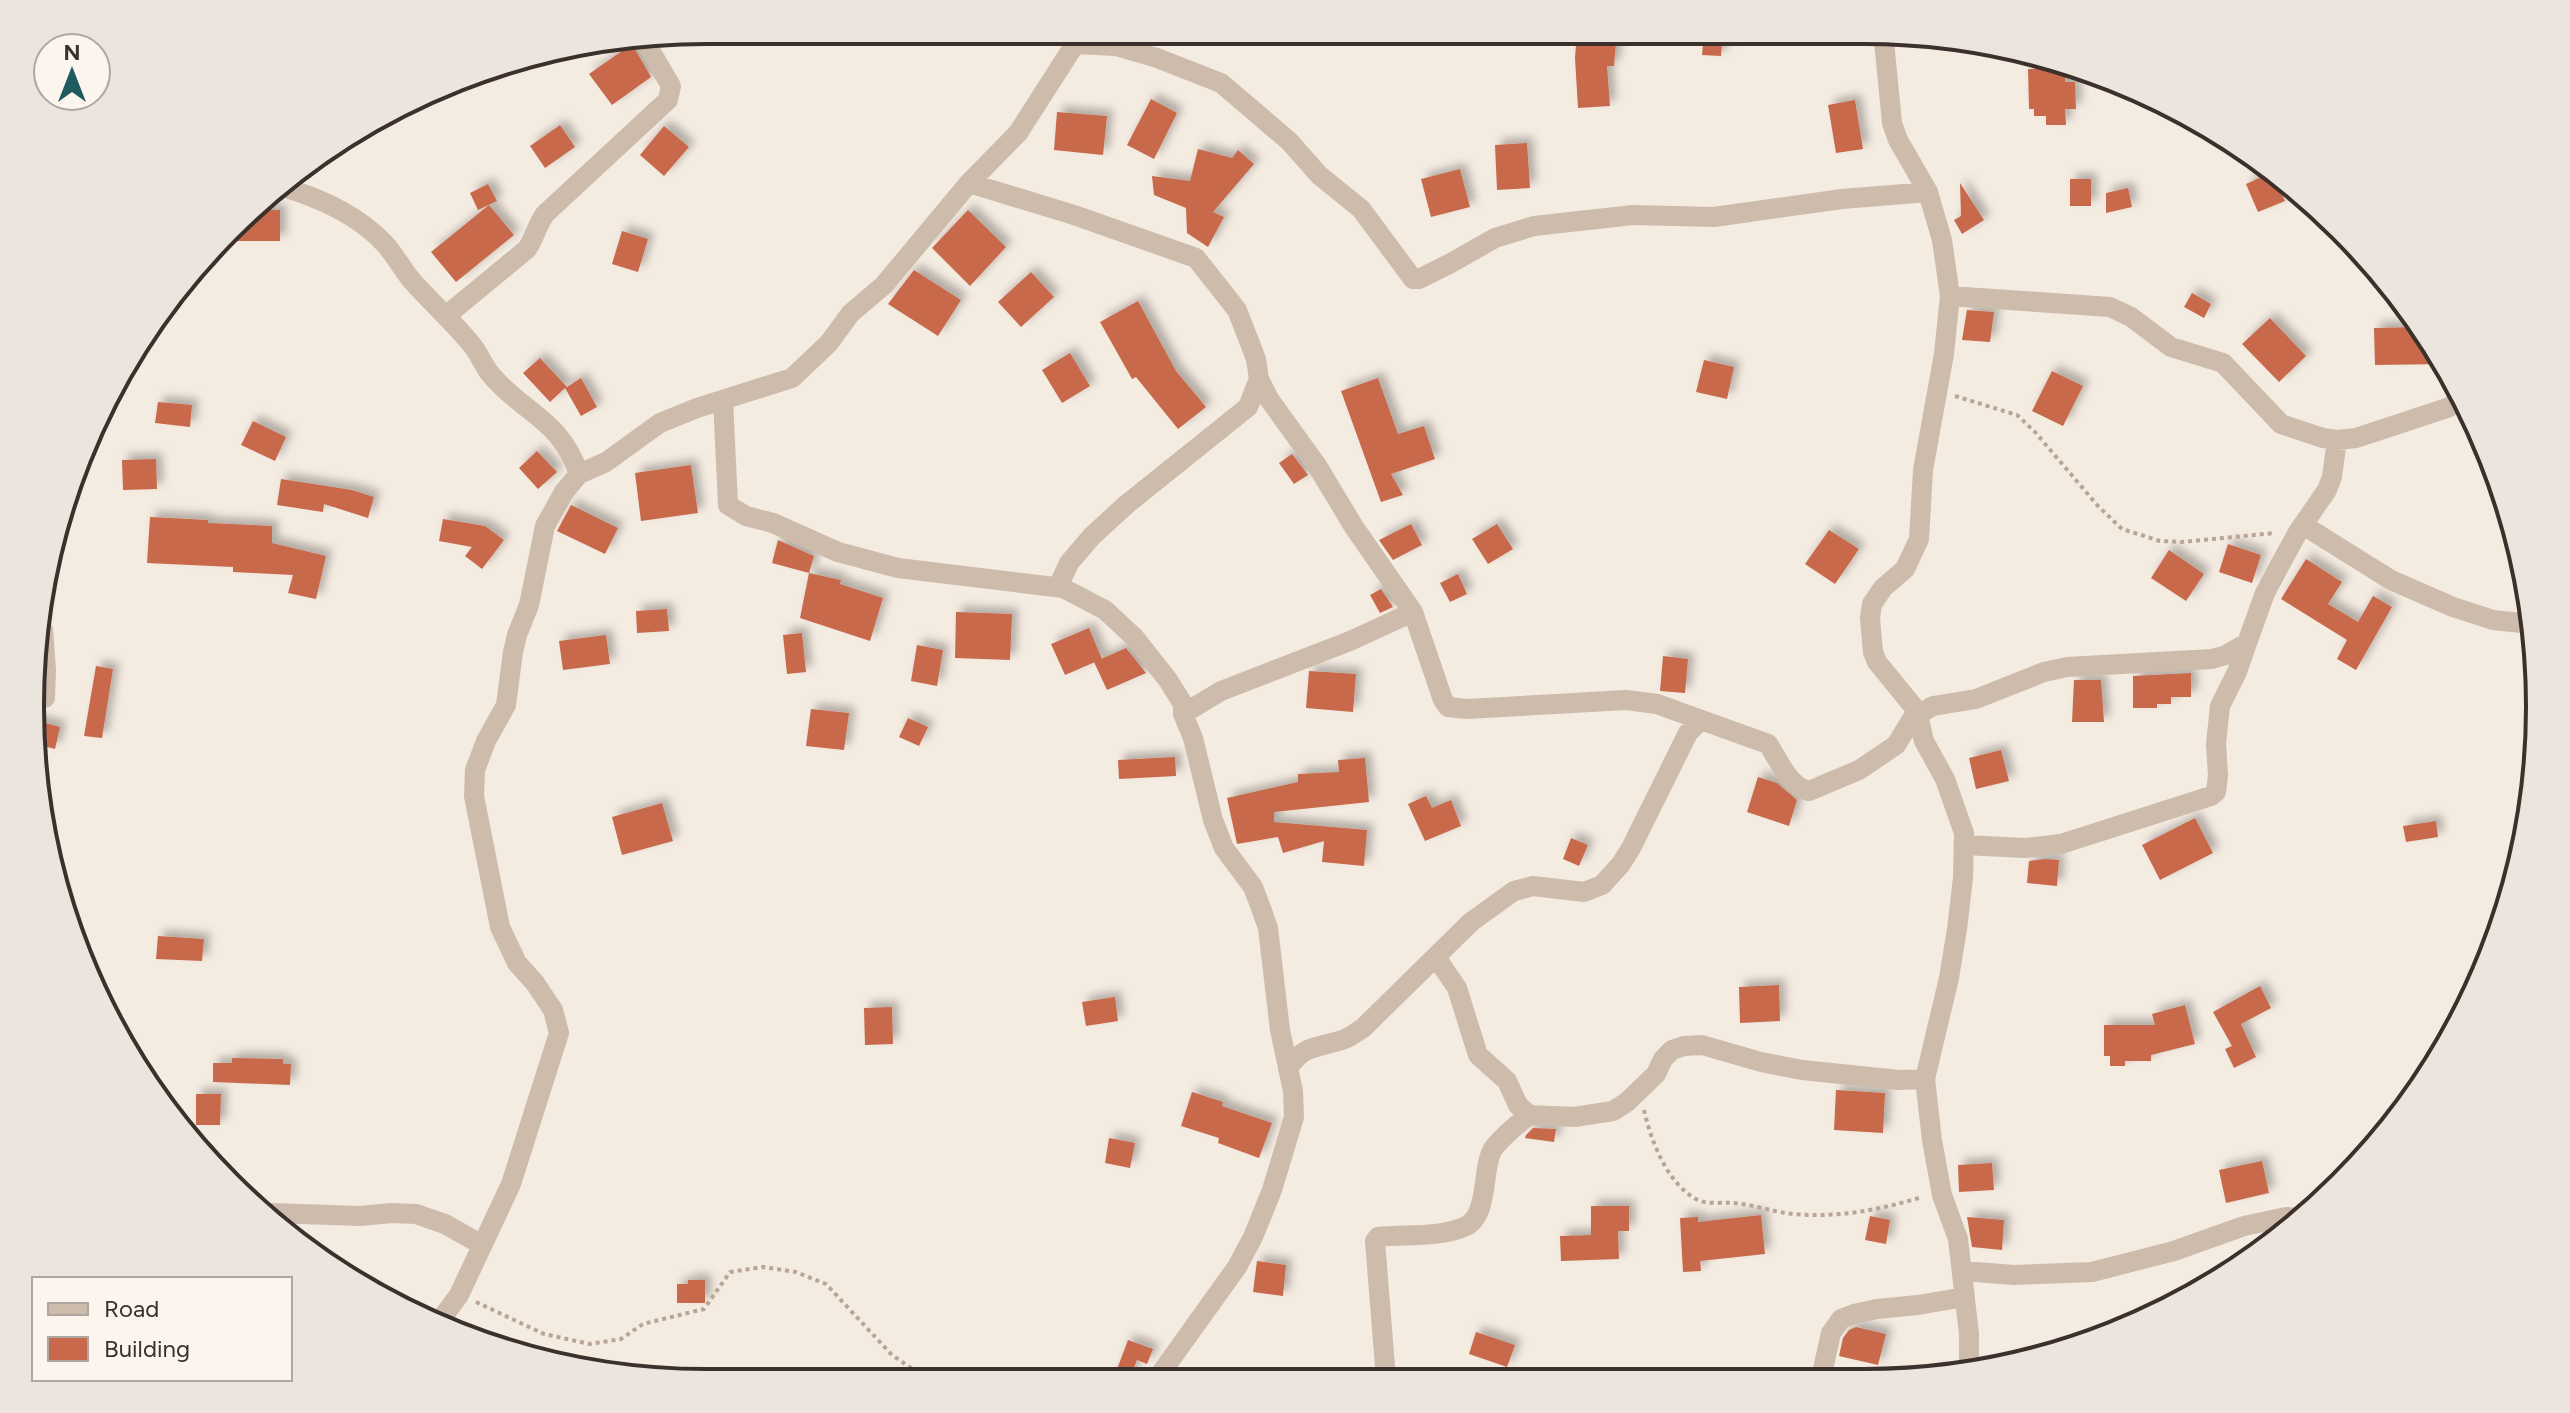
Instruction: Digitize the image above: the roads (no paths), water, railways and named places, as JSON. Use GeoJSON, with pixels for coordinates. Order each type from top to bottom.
{"type":"FeatureCollection","features":[{"type":"Feature","properties":{"kind":"street"},"geometry":{"type":"LineString","coordinates":[[444,1315],[459,1295],[511,1184],[559,1033],[553,1010],[517,963],[500,927],[474,796],[475,770],[486,741],[506,705],[513,652],[529,605],[545,526],[564,492],[579,474],[606,462],[660,423],[792,378],[829,343],[850,314],[884,285],[969,183],[1018,133],[1075,44],[1116,46],[1221,83],[1289,141],[1319,175],[1361,209],[1413,279],[1451,263],[1495,238],[1534,226],[1633,215],[1714,217],[1842,199],[1928,192]]}},
{"type":"Feature","properties":{"kind":"street"},"geometry":{"type":"LineString","coordinates":[[1884,44],[1892,123],[1898,140],[1928,192],[1942,240],[1950,296],[1938,392],[1923,470],[1919,539],[1905,569],[1883,588],[1872,604],[1873,652],[1877,662],[1917,711],[1924,741],[1945,779],[1961,819],[1963,878],[1955,941],[1925,1079],[1942,1195],[1958,1239],[1969,1360]]}},
{"type":"Feature","properties":{"kind":"street"},"geometry":{"type":"LineString","coordinates":[[447,315],[527,249],[545,214],[668,100],[671,86],[648,47]]}},
{"type":"Feature","properties":{"kind":"street"},"geometry":{"type":"LineString","coordinates":[[969,183],[1074,215],[1196,258],[1237,310],[1256,359],[1259,379],[1269,399],[1316,464],[1354,527],[1413,612],[1448,707],[1467,709],[1626,700],[1657,704],[1768,744],[1783,770],[1800,789],[1809,791],[1859,770],[1896,745],[1917,711]]}},
{"type":"Feature","properties":{"kind":"street"},"geometry":{"type":"LineString","coordinates":[[291,191],[354,218],[387,246],[413,282],[447,315],[475,349],[491,375],[554,429],[572,455],[579,474]]}},
{"type":"Feature","properties":{"kind":"street"},"geometry":{"type":"LineString","coordinates":[[1950,296],[2110,307],[2131,317],[2171,347],[2223,363],[2281,424],[2323,438],[2356,438],[2453,404]]}},
{"type":"Feature","properties":{"kind":"street"},"geometry":{"type":"LineString","coordinates":[[1058,587],[1069,563],[1092,536],[1248,407],[1259,379]]}},
{"type":"Feature","properties":{"kind":"street"},"geometry":{"type":"LineString","coordinates":[[723,400],[728,505],[736,511],[773,523],[838,552],[874,563],[1058,587],[1105,610],[1134,637],[1183,704],[1183,714],[1193,738],[1203,784],[1224,848],[1253,887],[1268,928],[1280,1030],[1295,1108],[1272,1190],[1253,1237],[1237,1267],[1164,1369]]}},
{"type":"Feature","properties":{"kind":"street"},"geometry":{"type":"LineString","coordinates":[[1964,845],[2025,848],[2061,844],[2216,792],[2220,706],[2237,672],[2265,593],[2327,490],[2337,440]]}},
{"type":"Feature","properties":{"kind":"street"},"geometry":{"type":"LineString","coordinates":[[2301,529],[2391,580],[2453,607],[2493,620],[2520,623]]}},
{"type":"Feature","properties":{"kind":"street"},"geometry":{"type":"LineString","coordinates":[[1183,714],[1221,691],[1350,641],[1413,612]]}},
{"type":"Feature","properties":{"kind":"street"},"geometry":{"type":"LineString","coordinates":[[1917,711],[1976,699],[2044,672],[2067,667],[2212,659],[2247,643]]}},
{"type":"Feature","properties":{"kind":"street"},"geometry":{"type":"LineString","coordinates":[[45,661],[45,698]]}},
{"type":"Feature","properties":{"kind":"street"},"geometry":{"type":"LineString","coordinates":[[1288,1069],[1302,1051],[1318,1044],[1346,1039],[1363,1028],[1471,922],[1514,891],[1533,886],[1584,892],[1602,885],[1631,848],[1688,733],[1701,720]]}},
{"type":"Feature","properties":{"kind":"street"},"geometry":{"type":"LineString","coordinates":[[1436,957],[1457,988],[1478,1055],[1507,1081],[1518,1105],[1529,1115],[1574,1117],[1613,1111],[1656,1074],[1663,1059],[1672,1050],[1684,1046],[1702,1045],[1802,1070],[1899,1080],[1925,1079]]}},
{"type":"Feature","properties":{"kind":"street"},"geometry":{"type":"LineString","coordinates":[[1385,1369],[1375,1241],[1378,1237],[1451,1232],[1468,1226],[1484,1193],[1491,1151],[1529,1115]]}},
{"type":"Feature","properties":{"kind":"street"},"geometry":{"type":"LineString","coordinates":[[280,1213],[416,1214],[445,1224],[482,1245]]}},
{"type":"Feature","properties":{"kind":"street"},"geometry":{"type":"LineString","coordinates":[[1963,1271],[2014,1275],[2092,1272],[2174,1251],[2244,1226],[2285,1217]]}},
{"type":"Feature","properties":{"kind":"street"},"geometry":{"type":"LineString","coordinates":[[1823,1369],[1831,1333],[1841,1319],[1877,1309],[1965,1297]]}}]}
